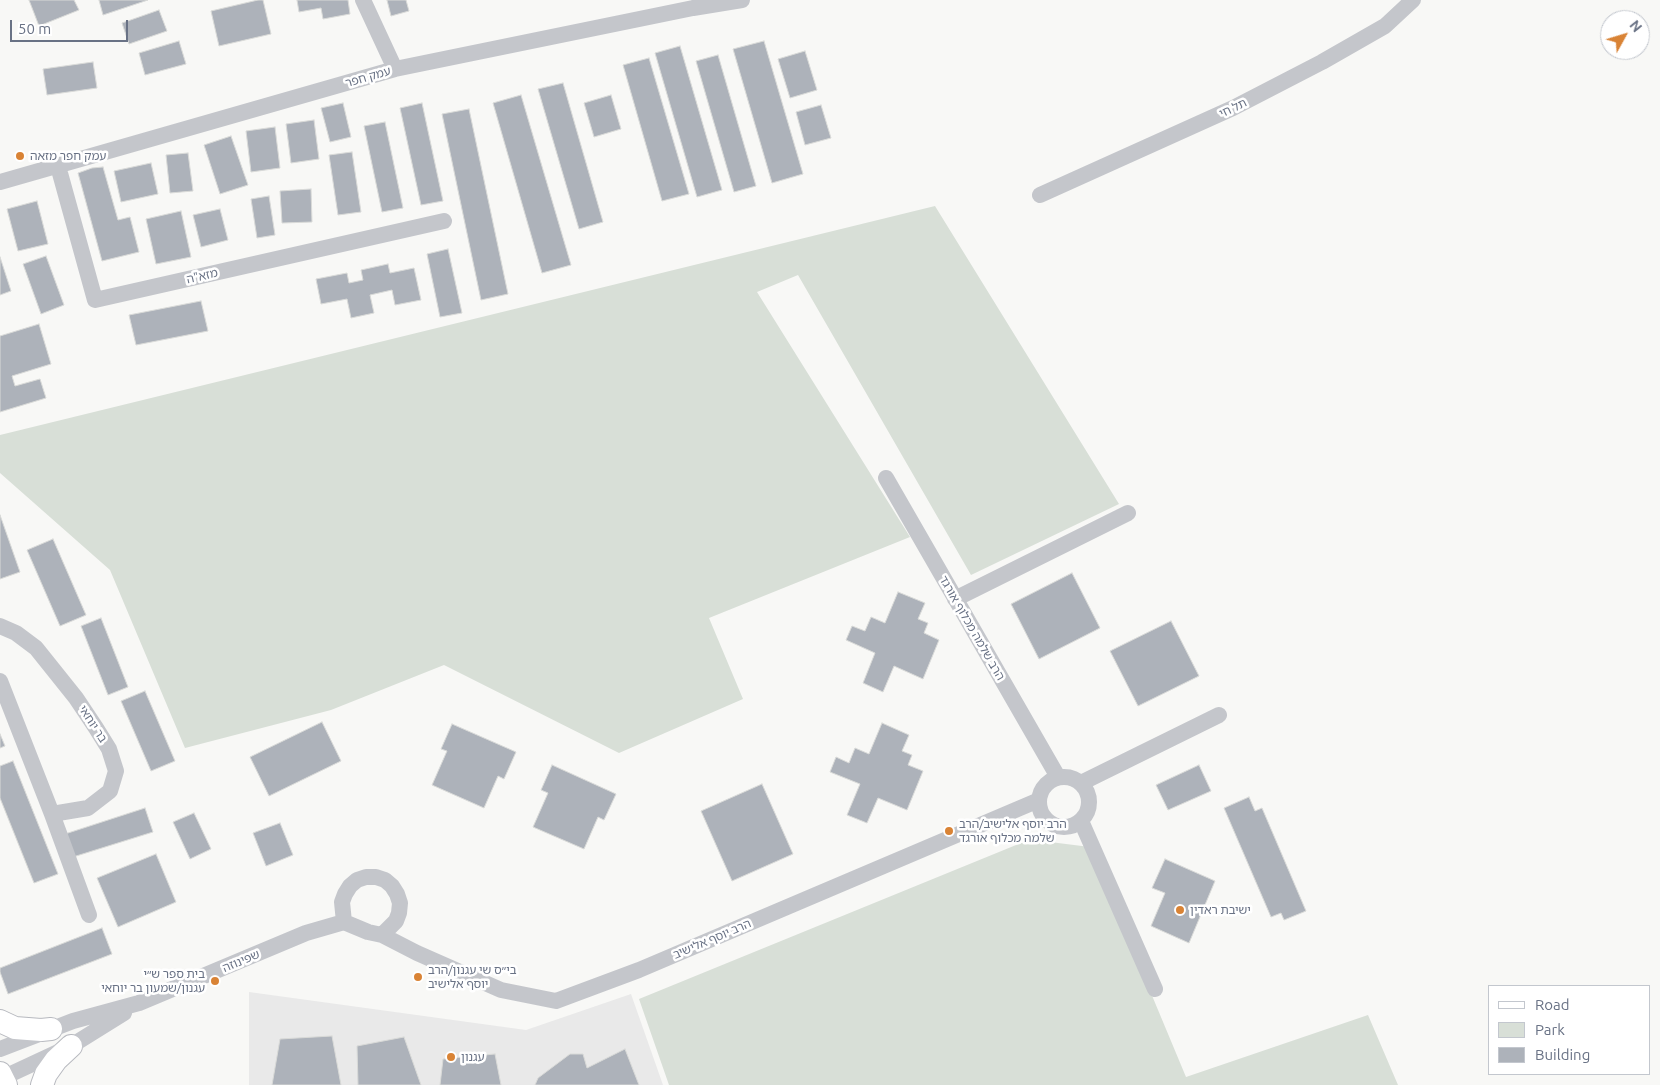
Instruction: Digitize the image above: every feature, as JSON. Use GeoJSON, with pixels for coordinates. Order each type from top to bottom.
{"type":"FeatureCollection","features":[{"type":"Feature","properties":{"kind":"main road"},"geometry":{"type":"LineString","coordinates":[[0,1022],[15,1028],[51,1029]]}},
{"type":"Feature","properties":{"kind":"main road"},"geometry":{"type":"LineString","coordinates":[[42,1085],[46,1074],[56,1060],[70,1046]]}},
{"type":"Feature","properties":{"kind":"street"},"geometry":{"type":"LineString","coordinates":[[363,0],[395,69]]}},
{"type":"Feature","properties":{"kind":"street","name":"עמק חפר"},"geometry":{"type":"LineString","coordinates":[[0,182],[395,69],[692,4],[742,0]]}},
{"type":"Feature","properties":{"kind":"street","name":"תל חי"},"geometry":{"type":"LineString","coordinates":[[1040,195],[1233,108],[1322,62],[1386,26],[1413,0]]}},
{"type":"Feature","properties":{"kind":"street","name":"מזא\"ה"},"geometry":{"type":"LineString","coordinates":[[58,166],[96,300],[444,221]]}},
{"type":"Feature","properties":{"kind":"street","name":"הרב שלמה מכלוף אורגד"},"geometry":{"type":"LineString","coordinates":[[886,478],[1058,777]]}},
{"type":"Feature","properties":{"kind":"street"},"geometry":{"type":"LineString","coordinates":[[956,598],[1128,513]]}},
{"type":"Feature","properties":{"kind":"street","name":"בר יוחאי"},"geometry":{"type":"LineString","coordinates":[[0,626],[16,633],[36,648],[76,698],[109,749],[116,771],[110,790],[88,808],[52,814]]}},
{"type":"Feature","properties":{"kind":"street"},"geometry":{"type":"LineString","coordinates":[[0,681],[89,915]]}},
{"type":"Feature","properties":{"kind":"street"},"geometry":{"type":"LineString","coordinates":[[1081,783],[1219,716]]}},
{"type":"Feature","properties":{"kind":"street"},"geometry":{"type":"LineString","coordinates":[[1066,776],[1074,778],[1081,783],[1089,797],[1089,806],[1081,821],[1065,827],[1049,822],[1043,815],[1039,800],[1045,785],[1058,777],[1066,776]]}},
{"type":"Feature","properties":{"kind":"street","name":"הרב יוסף אלישיב"},"geometry":{"type":"LineString","coordinates":[[382,935],[417,953],[501,990],[556,1001],[639,970],[1039,800]]}},
{"type":"Feature","properties":{"kind":"street"},"geometry":{"type":"LineString","coordinates":[[1081,821],[1155,989]]}},
{"type":"Feature","properties":{"kind":"street"},"geometry":{"type":"LineString","coordinates":[[366,877],[376,877],[385,880],[397,894],[400,903],[396,921],[382,935],[368,932],[344,922],[342,902],[350,886],[357,880],[366,877]]}},
{"type":"Feature","properties":{"kind":"street","name":"שפינוזה"},"geometry":{"type":"LineString","coordinates":[[0,1049],[51,1029],[139,1003],[306,933],[344,922]]}},
{"type":"Feature","properties":{"kind":"street","name":"שפינוזה"},"geometry":{"type":"LineString","coordinates":[[2,1078],[70,1046],[139,1003]]}},
{"type":"Feature","properties":{"kind":"shaded area","name":"עגנון"},"geometry":{"type":"Polygon","coordinates":[[[249,992],[526,1030],[631,994],[663,1085],[249,1085],[249,992]]]}},
{"type":"Feature","properties":{"kind":"green space"},"geometry":{"type":"Polygon","coordinates":[[[935,206],[1119,504],[971,575],[798,275],[757,292],[910,537],[709,618],[743,699],[619,753],[444,665],[331,710],[185,748],[110,570],[0,473],[0,435],[935,206]]]}},
{"type":"Feature","properties":{"kind":"green space"},"geometry":{"type":"Polygon","coordinates":[[[1050,842],[1090,847],[1186,1077],[1368,1015],[1398,1085],[669,1085],[639,999],[1021,843],[1050,842]]]}},
{"type":"Feature","properties":{"kind":"building"},"geometry":{"type":"Polygon","coordinates":[[[29,0],[74,0],[79,10],[39,26],[29,0]]]}},
{"type":"Feature","properties":{"kind":"building"},"geometry":{"type":"Polygon","coordinates":[[[99,0],[148,0],[103,15],[99,0]]]}},
{"type":"Feature","properties":{"kind":"building"},"geometry":{"type":"Polygon","coordinates":[[[263,0],[271,34],[219,46],[211,11],[263,0]]]}},
{"type":"Feature","properties":{"kind":"building"},"geometry":{"type":"Polygon","coordinates":[[[297,0],[348,0],[350,14],[323,19],[321,8],[299,12],[297,0]]]}},
{"type":"Feature","properties":{"kind":"building"},"geometry":{"type":"Polygon","coordinates":[[[387,0],[406,0],[409,11],[391,16],[387,0]]]}},
{"type":"Feature","properties":{"kind":"building"},"geometry":{"type":"Polygon","coordinates":[[[159,10],[167,31],[129,44],[122,23],[159,10]]]}},
{"type":"Feature","properties":{"kind":"building"},"geometry":{"type":"Polygon","coordinates":[[[179,41],[186,64],[145,75],[139,53],[179,41]]]}},
{"type":"Feature","properties":{"kind":"building"},"geometry":{"type":"Polygon","coordinates":[[[764,41],[803,174],[772,183],[733,49],[764,41]]]}},
{"type":"Feature","properties":{"kind":"building"},"geometry":{"type":"Polygon","coordinates":[[[680,46],[722,190],[697,197],[655,53],[680,46]]]}},
{"type":"Feature","properties":{"kind":"building"},"geometry":{"type":"Polygon","coordinates":[[[805,51],[817,90],[790,98],[778,59],[805,51]]]}},
{"type":"Feature","properties":{"kind":"building"},"geometry":{"type":"Polygon","coordinates":[[[718,55],[756,186],[734,192],[696,61],[718,55]]]}},
{"type":"Feature","properties":{"kind":"building"},"geometry":{"type":"Polygon","coordinates":[[[649,58],[689,194],[662,201],[623,65],[649,58]]]}},
{"type":"Feature","properties":{"kind":"building"},"geometry":{"type":"Polygon","coordinates":[[[93,62],[97,88],[47,95],[43,69],[93,62]]]}},
{"type":"Feature","properties":{"kind":"building"},"geometry":{"type":"Polygon","coordinates":[[[563,83],[603,222],[579,229],[538,89],[563,83]]]}},
{"type":"Feature","properties":{"kind":"building"},"geometry":{"type":"Polygon","coordinates":[[[521,95],[571,265],[542,273],[493,103],[521,95]]]}},
{"type":"Feature","properties":{"kind":"building"},"geometry":{"type":"Polygon","coordinates":[[[611,95],[621,129],[594,137],[584,103],[611,95]]]}},
{"type":"Feature","properties":{"kind":"building"},"geometry":{"type":"Polygon","coordinates":[[[343,103],[351,137],[330,142],[321,108],[343,103]]]}},
{"type":"Feature","properties":{"kind":"building"},"geometry":{"type":"Polygon","coordinates":[[[422,103],[443,201],[421,205],[400,108],[422,103]]]}},
{"type":"Feature","properties":{"kind":"building"},"geometry":{"type":"Polygon","coordinates":[[[821,105],[831,138],[805,145],[796,112],[821,105]]]}},
{"type":"Feature","properties":{"kind":"building"},"geometry":{"type":"Polygon","coordinates":[[[469,109],[508,294],[481,300],[442,114],[469,109]]]}},
{"type":"Feature","properties":{"kind":"building"},"geometry":{"type":"Polygon","coordinates":[[[314,120],[319,159],[291,163],[286,124],[314,120]]]}},
{"type":"Feature","properties":{"kind":"building"},"geometry":{"type":"Polygon","coordinates":[[[385,122],[403,208],[382,212],[364,126],[385,122]]]}},
{"type":"Feature","properties":{"kind":"building"},"geometry":{"type":"Polygon","coordinates":[[[275,127],[280,168],[251,172],[246,131],[275,127]]]}},
{"type":"Feature","properties":{"kind":"building"},"geometry":{"type":"Polygon","coordinates":[[[231,136],[248,185],[220,194],[204,145],[231,136]]]}},
{"type":"Feature","properties":{"kind":"building"},"geometry":{"type":"Polygon","coordinates":[[[352,152],[361,212],[338,215],[329,155],[352,152]]]}},
{"type":"Feature","properties":{"kind":"building"},"geometry":{"type":"Polygon","coordinates":[[[188,153],[193,191],[170,193],[166,155],[188,153]]]}},
{"type":"Feature","properties":{"kind":"building"},"geometry":{"type":"Polygon","coordinates":[[[151,163],[158,194],[121,202],[114,171],[151,163]]]}},
{"type":"Feature","properties":{"kind":"building"},"geometry":{"type":"Polygon","coordinates":[[[103,167],[118,220],[130,217],[139,252],[102,261],[78,173],[92,168],[103,167]]]}},
{"type":"Feature","properties":{"kind":"building"},"geometry":{"type":"Polygon","coordinates":[[[311,189],[312,222],[282,223],[280,191],[311,189]]]}},
{"type":"Feature","properties":{"kind":"building"},"geometry":{"type":"Polygon","coordinates":[[[269,196],[275,235],[257,238],[251,199],[269,196]]]}},
{"type":"Feature","properties":{"kind":"building"},"geometry":{"type":"Polygon","coordinates":[[[37,201],[48,244],[18,251],[7,209],[37,201]]]}},
{"type":"Feature","properties":{"kind":"building"},"geometry":{"type":"Polygon","coordinates":[[[220,209],[228,240],[201,247],[193,215],[220,209]]]}},
{"type":"Feature","properties":{"kind":"building"},"geometry":{"type":"Polygon","coordinates":[[[181,211],[191,257],[156,264],[146,219],[181,211]]]}},
{"type":"Feature","properties":{"kind":"building"},"geometry":{"type":"Polygon","coordinates":[[[448,249],[462,313],[440,317],[427,254],[448,249]]]}},
{"type":"Feature","properties":{"kind":"building"},"geometry":{"type":"Polygon","coordinates":[[[46,256],[64,305],[41,314],[23,264],[46,256]]]}},
{"type":"Feature","properties":{"kind":"building"},"geometry":{"type":"Polygon","coordinates":[[[0,257],[11,291],[0,295],[0,257]]]}},
{"type":"Feature","properties":{"kind":"building"},"geometry":{"type":"Polygon","coordinates":[[[388,264],[390,273],[414,268],[421,300],[395,305],[392,290],[370,295],[374,313],[351,318],[347,299],[321,304],[316,279],[347,273],[349,283],[363,280],[361,270],[388,264]]]}},
{"type":"Feature","properties":{"kind":"building"},"geometry":{"type":"Polygon","coordinates":[[[201,301],[208,331],[136,345],[129,315],[201,301]]]}},
{"type":"Feature","properties":{"kind":"building"},"geometry":{"type":"Polygon","coordinates":[[[39,324],[51,364],[12,376],[15,386],[40,379],[46,398],[0,412],[0,336],[39,324]]]}},
{"type":"Feature","properties":{"kind":"building"},"geometry":{"type":"Polygon","coordinates":[[[0,515],[20,572],[0,579],[0,515]]]}},
{"type":"Feature","properties":{"kind":"building"},"geometry":{"type":"Polygon","coordinates":[[[53,539],[86,615],[60,626],[27,550],[53,539]]]}},
{"type":"Feature","properties":{"kind":"building"},"geometry":{"type":"Polygon","coordinates":[[[1072,573],[1100,628],[1039,659],[1011,604],[1072,573]]]}},
{"type":"Feature","properties":{"kind":"building"},"geometry":{"type":"Polygon","coordinates":[[[898,592],[925,603],[918,619],[928,623],[924,633],[939,640],[923,679],[894,666],[883,692],[863,683],[875,653],[846,640],[852,626],[865,631],[871,617],[885,623],[898,592]]]}},
{"type":"Feature","properties":{"kind":"building"},"geometry":{"type":"Polygon","coordinates":[[[101,618],[128,687],[108,695],[81,626],[101,618]]]}},
{"type":"Feature","properties":{"kind":"building"},"geometry":{"type":"Polygon","coordinates":[[[1171,621],[1199,676],[1138,706],[1110,651],[1171,621]]]}},
{"type":"Feature","properties":{"kind":"building"},"geometry":{"type":"Polygon","coordinates":[[[145,691],[175,761],[151,771],[121,701],[145,691]]]}},
{"type":"Feature","properties":{"kind":"building"},"geometry":{"type":"Polygon","coordinates":[[[322,722],[341,761],[269,796],[250,757],[322,722]]]}},
{"type":"Feature","properties":{"kind":"building"},"geometry":{"type":"Polygon","coordinates":[[[882,723],[909,735],[902,751],[912,755],[908,765],[923,771],[907,810],[878,798],[867,823],[847,815],[860,784],[830,772],[836,757],[849,763],[855,748],[869,754],[882,723]]]}},
{"type":"Feature","properties":{"kind":"building"},"geometry":{"type":"Polygon","coordinates":[[[452,724],[516,752],[504,779],[498,776],[484,808],[432,785],[447,751],[441,749],[452,724]]]}},
{"type":"Feature","properties":{"kind":"building"},"geometry":{"type":"Polygon","coordinates":[[[0,734],[5,746],[0,748],[0,734]]]}},
{"type":"Feature","properties":{"kind":"building"},"geometry":{"type":"Polygon","coordinates":[[[13,761],[58,874],[34,883],[0,798],[0,766],[13,761]]]}},
{"type":"Feature","properties":{"kind":"building"},"geometry":{"type":"Polygon","coordinates":[[[552,765],[616,794],[604,820],[598,817],[584,849],[533,827],[548,793],[541,790],[552,765]]]}},
{"type":"Feature","properties":{"kind":"building"},"geometry":{"type":"Polygon","coordinates":[[[1199,765],[1211,791],[1168,810],[1156,785],[1199,765]]]}},
{"type":"Feature","properties":{"kind":"building"},"geometry":{"type":"Polygon","coordinates":[[[762,784],[793,854],[732,881],[701,811],[762,784]]]}},
{"type":"Feature","properties":{"kind":"building"},"geometry":{"type":"Polygon","coordinates":[[[1249,797],[1255,811],[1262,808],[1306,911],[1284,920],[1281,913],[1271,917],[1224,808],[1249,797]]]}},
{"type":"Feature","properties":{"kind":"building"},"geometry":{"type":"Polygon","coordinates":[[[145,808],[153,832],[73,857],[65,834],[145,808]]]}},
{"type":"Feature","properties":{"kind":"building"},"geometry":{"type":"Polygon","coordinates":[[[194,813],[211,849],[190,859],[173,822],[194,813]]]}},
{"type":"Feature","properties":{"kind":"building"},"geometry":{"type":"Polygon","coordinates":[[[280,823],[293,855],[266,866],[253,833],[280,823]]]}},
{"type":"Feature","properties":{"kind":"building"},"geometry":{"type":"Polygon","coordinates":[[[156,854],[176,902],[118,927],[97,878],[156,854]]]}},
{"type":"Feature","properties":{"kind":"building","name":"ישיבת ראדין"},"geometry":{"type":"Polygon","coordinates":[[[1165,859],[1215,881],[1189,943],[1151,926],[1165,893],[1152,888],[1165,859]]]}},
{"type":"Feature","properties":{"kind":"building"},"geometry":{"type":"Polygon","coordinates":[[[102,928],[112,954],[8,994],[0,968],[102,928]]]}},
{"type":"Feature","properties":{"kind":"building"},"geometry":{"type":"Polygon","coordinates":[[[332,1036],[341,1085],[272,1085],[280,1039],[332,1036]]]}},
{"type":"Feature","properties":{"kind":"building"},"geometry":{"type":"Polygon","coordinates":[[[404,1037],[421,1085],[358,1085],[357,1046],[404,1037]]]}},
{"type":"Feature","properties":{"kind":"building"},"geometry":{"type":"Polygon","coordinates":[[[625,1049],[639,1085],[535,1085],[538,1078],[570,1054],[583,1054],[587,1068],[625,1049]]]}},
{"type":"Feature","properties":{"kind":"building"},"geometry":{"type":"Polygon","coordinates":[[[495,1054],[501,1085],[440,1085],[443,1059],[495,1054]]]}},
{"type":"Feature","properties":{"kind":"place","name":"עמק חפר מזאה"},"geometry":{"type":"Point","coordinates":[20,156]}},
{"type":"Feature","properties":{"kind":"place","name":"הרב יוסף אלישיב/הרב שלמה מכלוף אורגד"},"geometry":{"type":"Point","coordinates":[949,831]}},
{"type":"Feature","properties":{"kind":"place","name":"ישיבת ראדין"},"geometry":{"type":"Point","coordinates":[1180,910]}},
{"type":"Feature","properties":{"kind":"place","name":"בי״ס שי עגנון/הרב יוסף אלישיב"},"geometry":{"type":"Point","coordinates":[418,977]}},
{"type":"Feature","properties":{"kind":"place","name":"בית ספר ש״י עגנון/שמעון בר יוחאי"},"geometry":{"type":"Point","coordinates":[215,981]}},
{"type":"Feature","properties":{"kind":"place","name":"עגנון"},"geometry":{"type":"Point","coordinates":[451,1057]}}]}
